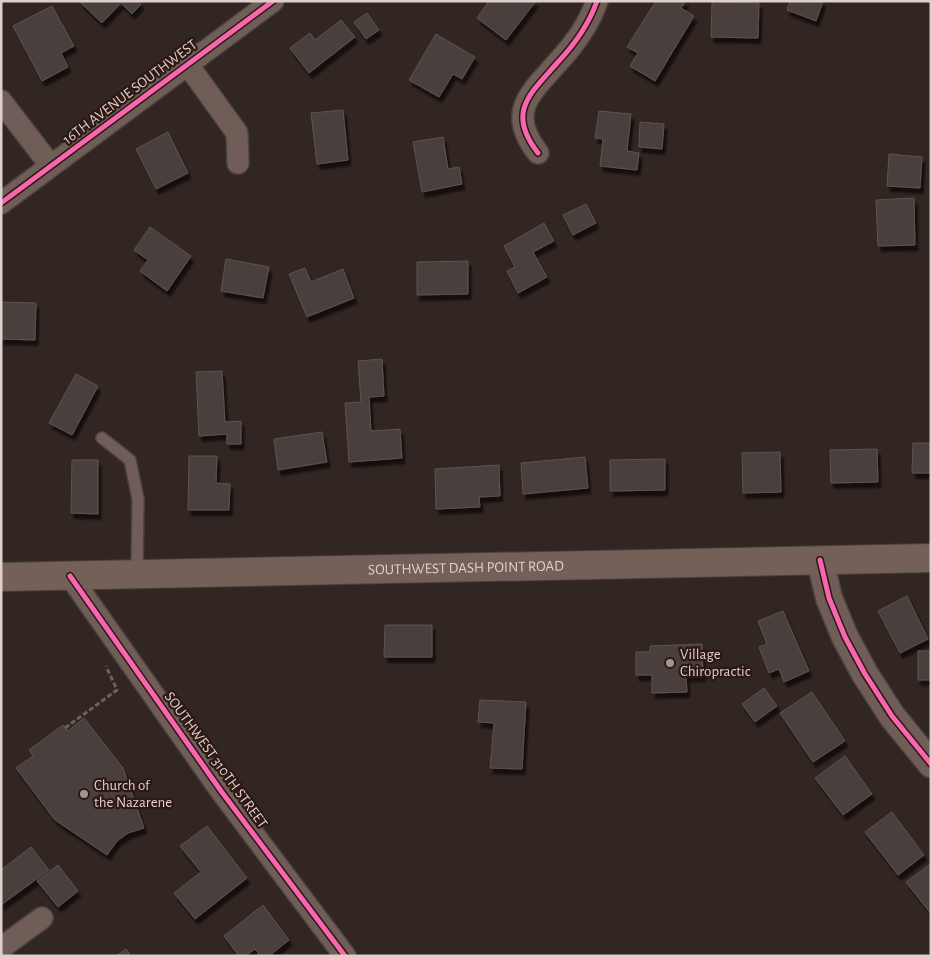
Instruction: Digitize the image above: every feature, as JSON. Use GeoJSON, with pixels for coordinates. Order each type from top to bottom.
{"type":"FeatureCollection","features":[{"type":"Feature","properties":{"kind":"main road","name":"SOUTHWEST DASH POINT ROAD"},"geometry":{"type":"LineString","coordinates":[[1,577],[931,558]]}},
{"type":"Feature","properties":{"kind":"street","name":"16TH AVENUE SOUTHWEST"},"geometry":{"type":"LineString","coordinates":[[1,203],[273,1]]}},
{"type":"Feature","properties":{"kind":"street"},"geometry":{"type":"LineString","coordinates":[[538,153],[529,141],[524,128],[523,113],[526,103],[533,89],[559,61],[590,19],[597,1]]}},
{"type":"Feature","properties":{"kind":"street"},"geometry":{"type":"LineString","coordinates":[[188,65],[237,133],[238,163]]}},
{"type":"Feature","properties":{"kind":"street"},"geometry":{"type":"LineString","coordinates":[[1,102],[51,166]]}},
{"type":"Feature","properties":{"kind":"street"},"geometry":{"type":"LineString","coordinates":[[820,560],[828,598],[845,637],[865,674],[892,716],[930,762]]}},
{"type":"Feature","properties":{"kind":"street","name":"SOUTHWEST 310TH STREET"},"geometry":{"type":"LineString","coordinates":[[70,576],[221,791],[344,956]]}},
{"type":"Feature","properties":{"kind":"street"},"geometry":{"type":"LineString","coordinates":[[1,948],[42,918]]}},
{"type":"Feature","properties":{"kind":"lane"},"geometry":{"type":"LineString","coordinates":[[102,438],[130,460],[138,499],[136,575]]}},
{"type":"Feature","properties":{"kind":"path"},"geometry":{"type":"LineString","coordinates":[[65,728],[118,690],[104,661]]}},
{"type":"Feature","properties":{"kind":"building"},"geometry":{"type":"Polygon","coordinates":[[[81,1],[139,1],[141,4],[132,14],[121,3],[102,23],[81,1]]]}},
{"type":"Feature","properties":{"kind":"building"},"geometry":{"type":"Polygon","coordinates":[[[489,1],[536,1],[506,40],[477,18],[489,1]]]}},
{"type":"Feature","properties":{"kind":"building"},"geometry":{"type":"Polygon","coordinates":[[[656,1],[686,1],[681,8],[694,16],[655,81],[630,66],[638,53],[627,47],[656,1]]]}},
{"type":"Feature","properties":{"kind":"building"},"geometry":{"type":"Polygon","coordinates":[[[790,1],[823,1],[816,21],[787,10],[790,1]]]}},
{"type":"Feature","properties":{"kind":"building"},"geometry":{"type":"Polygon","coordinates":[[[712,2],[759,3],[758,38],[711,37],[712,2]]]}},
{"type":"Feature","properties":{"kind":"building"},"geometry":{"type":"Polygon","coordinates":[[[52,6],[74,46],[61,53],[68,67],[42,81],[13,26],[52,6]]]}},
{"type":"Feature","properties":{"kind":"building"},"geometry":{"type":"Polygon","coordinates":[[[367,13],[379,30],[366,39],[354,22],[367,13]]]}},
{"type":"Feature","properties":{"kind":"building"},"geometry":{"type":"Polygon","coordinates":[[[341,20],[355,37],[309,73],[290,48],[310,33],[315,40],[341,20]]]}},
{"type":"Feature","properties":{"kind":"building"},"geometry":{"type":"Polygon","coordinates":[[[436,34],[475,57],[462,79],[453,74],[439,97],[409,80],[436,34]]]}},
{"type":"Feature","properties":{"kind":"building"},"geometry":{"type":"Polygon","coordinates":[[[343,110],[348,160],[317,164],[311,113],[343,110]]]}},
{"type":"Feature","properties":{"kind":"building"},"geometry":{"type":"Polygon","coordinates":[[[599,111],[631,114],[627,151],[639,153],[637,170],[600,166],[603,139],[595,138],[599,111]]]}},
{"type":"Feature","properties":{"kind":"building"},"geometry":{"type":"Polygon","coordinates":[[[640,122],[664,124],[662,149],[639,147],[640,122]]]}},
{"type":"Feature","properties":{"kind":"building"},"geometry":{"type":"Polygon","coordinates":[[[168,132],[188,173],[156,189],[136,149],[168,132]]]}},
{"type":"Feature","properties":{"kind":"building"},"geometry":{"type":"Polygon","coordinates":[[[443,137],[448,169],[459,167],[462,184],[422,192],[413,142],[443,137]]]}},
{"type":"Feature","properties":{"kind":"building"},"geometry":{"type":"Polygon","coordinates":[[[889,154],[922,157],[920,188],[887,186],[889,154]]]}},
{"type":"Feature","properties":{"kind":"building"},"geometry":{"type":"Polygon","coordinates":[[[914,198],[915,245],[878,246],[876,200],[914,198]]]}},
{"type":"Feature","properties":{"kind":"building"},"geometry":{"type":"Polygon","coordinates":[[[586,204],[596,223],[573,235],[563,215],[586,204]]]}},
{"type":"Feature","properties":{"kind":"building"},"geometry":{"type":"Polygon","coordinates":[[[544,223],[554,241],[533,252],[547,277],[518,293],[507,271],[515,267],[504,246],[544,223]]]}},
{"type":"Feature","properties":{"kind":"building"},"geometry":{"type":"Polygon","coordinates":[[[150,227],[191,256],[167,291],[140,271],[148,260],[134,250],[150,227]]]}},
{"type":"Feature","properties":{"kind":"building"},"geometry":{"type":"Polygon","coordinates":[[[226,259],[269,267],[263,298],[221,291],[226,259]]]}},
{"type":"Feature","properties":{"kind":"building"},"geometry":{"type":"Polygon","coordinates":[[[468,261],[468,294],[417,295],[417,262],[468,261]]]}},
{"type":"Feature","properties":{"kind":"building"},"geometry":{"type":"Polygon","coordinates":[[[305,268],[311,282],[343,269],[354,298],[307,317],[289,274],[305,268]]]}},
{"type":"Feature","properties":{"kind":"building"},"geometry":{"type":"Polygon","coordinates":[[[1,302],[36,303],[35,340],[1,339],[1,302]]]}},
{"type":"Feature","properties":{"kind":"building"},"geometry":{"type":"Polygon","coordinates":[[[382,359],[384,396],[369,397],[371,431],[400,429],[402,458],[349,462],[345,403],[361,402],[358,361],[382,359]]]}},
{"type":"Feature","properties":{"kind":"building"},"geometry":{"type":"Polygon","coordinates":[[[222,371],[225,422],[241,421],[241,444],[227,444],[227,434],[199,436],[196,372],[222,371]]]}},
{"type":"Feature","properties":{"kind":"building"},"geometry":{"type":"Polygon","coordinates":[[[76,374],[98,386],[72,435],[49,423],[76,374]]]}},
{"type":"Feature","properties":{"kind":"building"},"geometry":{"type":"Polygon","coordinates":[[[322,432],[327,462],[278,470],[274,439],[322,432]]]}},
{"type":"Feature","properties":{"kind":"building"},"geometry":{"type":"Polygon","coordinates":[[[913,443],[931,443],[931,473],[912,473],[913,443]]]}},
{"type":"Feature","properties":{"kind":"building"},"geometry":{"type":"Polygon","coordinates":[[[877,449],[878,482],[831,483],[830,450],[877,449]]]}},
{"type":"Feature","properties":{"kind":"building"},"geometry":{"type":"Polygon","coordinates":[[[780,452],[781,492],[743,493],[742,453],[780,452]]]}},
{"type":"Feature","properties":{"kind":"building"},"geometry":{"type":"Polygon","coordinates":[[[189,456],[217,456],[216,483],[230,484],[229,510],[188,510],[189,456]]]}},
{"type":"Feature","properties":{"kind":"building"},"geometry":{"type":"Polygon","coordinates":[[[585,457],[588,488],[523,494],[521,463],[585,457]]]}},
{"type":"Feature","properties":{"kind":"building"},"geometry":{"type":"Polygon","coordinates":[[[665,459],[665,490],[610,491],[610,460],[665,459]]]}},
{"type":"Feature","properties":{"kind":"building"},"geometry":{"type":"Polygon","coordinates":[[[72,460],[98,460],[98,514],[71,513],[72,460]]]}},
{"type":"Feature","properties":{"kind":"building"},"geometry":{"type":"Polygon","coordinates":[[[499,465],[500,496],[479,497],[480,507],[436,509],[435,469],[499,465]]]}},
{"type":"Feature","properties":{"kind":"building"},"geometry":{"type":"Polygon","coordinates":[[[907,596],[928,639],[900,653],[878,611],[907,596]]]}},
{"type":"Feature","properties":{"kind":"building"},"geometry":{"type":"Polygon","coordinates":[[[783,611],[809,671],[784,682],[779,669],[769,673],[759,647],[767,644],[758,621],[783,611]]]}},
{"type":"Feature","properties":{"kind":"building"},"geometry":{"type":"Polygon","coordinates":[[[385,625],[432,625],[432,657],[384,657],[385,625]]]}},
{"type":"Feature","properties":{"kind":"building","name":"Village Chiropractic"},"geometry":{"type":"Polygon","coordinates":[[[702,644],[703,676],[686,676],[687,692],[652,693],[652,675],[636,675],[636,652],[650,652],[650,646],[702,644]]]}},
{"type":"Feature","properties":{"kind":"building"},"geometry":{"type":"Polygon","coordinates":[[[918,651],[931,651],[931,680],[918,680],[918,651]]]}},
{"type":"Feature","properties":{"kind":"building"},"geometry":{"type":"Polygon","coordinates":[[[764,688],[777,706],[755,722],[742,704],[764,688]]]}},
{"type":"Feature","properties":{"kind":"building"},"geometry":{"type":"Polygon","coordinates":[[[812,692],[845,741],[813,762],[780,713],[812,692]]]}},
{"type":"Feature","properties":{"kind":"building"},"geometry":{"type":"Polygon","coordinates":[[[480,700],[526,702],[522,769],[490,768],[494,723],[478,722],[480,700]]]}},
{"type":"Feature","properties":{"kind":"building","name":"Church of the Nazarene"},"geometry":{"type":"Polygon","coordinates":[[[84,718],[123,768],[144,828],[128,833],[117,841],[107,855],[55,820],[16,768],[33,756],[29,750],[63,725],[68,731],[84,718]]]}},
{"type":"Feature","properties":{"kind":"building"},"geometry":{"type":"Polygon","coordinates":[[[845,756],[872,794],[843,815],[815,778],[845,756]]]}},
{"type":"Feature","properties":{"kind":"building"},"geometry":{"type":"Polygon","coordinates":[[[892,812],[924,855],[898,875],[865,832],[892,812]]]}},
{"type":"Feature","properties":{"kind":"building"},"geometry":{"type":"Polygon","coordinates":[[[207,826],[247,878],[195,919],[174,893],[201,872],[180,846],[207,826]]]}},
{"type":"Feature","properties":{"kind":"building"},"geometry":{"type":"Polygon","coordinates":[[[31,847],[49,870],[1,905],[1,870],[31,847]]]}},
{"type":"Feature","properties":{"kind":"building"},"geometry":{"type":"Polygon","coordinates":[[[58,865],[78,891],[58,907],[37,881],[58,865]]]}},
{"type":"Feature","properties":{"kind":"building"},"geometry":{"type":"Polygon","coordinates":[[[929,865],[931,868],[931,914],[906,882],[929,865]]]}},
{"type":"Feature","properties":{"kind":"building"},"geometry":{"type":"Polygon","coordinates":[[[263,905],[289,940],[269,956],[260,956],[255,949],[245,956],[239,956],[224,936],[263,905]]]}},
{"type":"Feature","properties":{"kind":"building"},"geometry":{"type":"Polygon","coordinates":[[[126,949],[131,956],[116,956],[126,949]]]}},
{"type":"Feature","properties":{"kind":"cycle path"},"geometry":{"type":"LineString","coordinates":[[1,203],[273,1]]}},
{"type":"Feature","properties":{"kind":"cycle path"},"geometry":{"type":"LineString","coordinates":[[538,153],[529,139],[524,126],[523,115],[526,104],[531,94],[570,49],[590,18],[597,1]]}},
{"type":"Feature","properties":{"kind":"cycle path"},"geometry":{"type":"LineString","coordinates":[[820,560],[829,598],[845,637],[865,674],[892,716],[931,764]]}},
{"type":"Feature","properties":{"kind":"cycle path"},"geometry":{"type":"LineString","coordinates":[[70,576],[221,791],[345,956]]}},
{"type":"Feature","properties":{"kind":"place","name":"Village Chiropractic"},"geometry":{"type":"Point","coordinates":[670,663]}},
{"type":"Feature","properties":{"kind":"place","name":"Church of the Nazarene"},"geometry":{"type":"Point","coordinates":[84,794]}}]}
